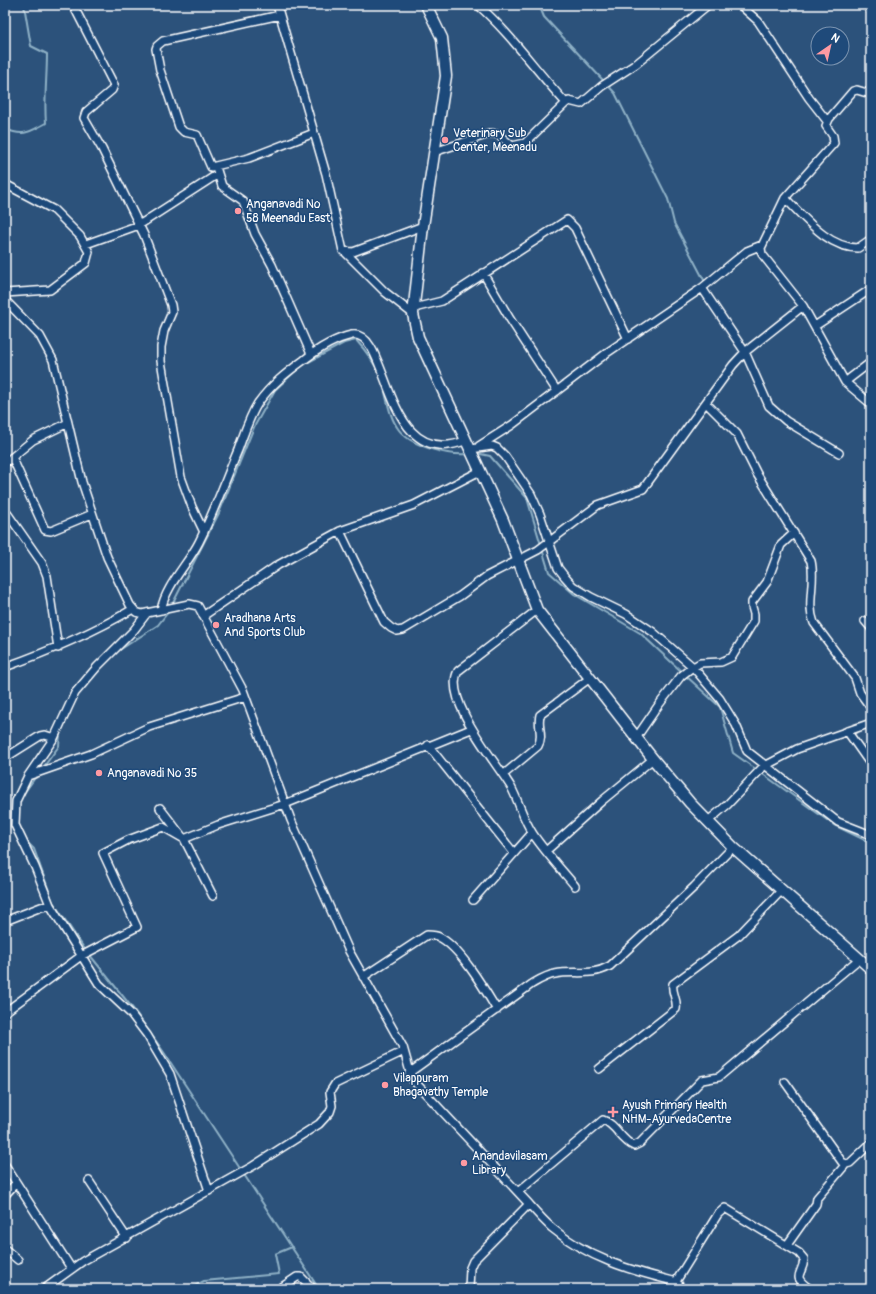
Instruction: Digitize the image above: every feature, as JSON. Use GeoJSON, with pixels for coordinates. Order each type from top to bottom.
{"type":"FeatureCollection","features":[{"type":"Feature","properties":{"kind":"street"},"geometry":{"type":"LineString","coordinates":[[73,5],[114,85],[112,90],[86,112],[84,118],[102,148],[139,225],[172,308],[172,312],[164,331],[160,353],[181,477],[204,532]]}},
{"type":"Feature","properties":{"kind":"street"},"geometry":{"type":"LineString","coordinates":[[277,5],[326,174],[342,249],[386,292],[414,311]]}},
{"type":"Feature","properties":{"kind":"street"},"geometry":{"type":"LineString","coordinates":[[426,5],[442,38],[446,63],[446,76],[423,226],[414,311],[418,337],[472,449],[480,471],[503,520],[537,610],[653,759],[708,821],[733,847],[871,969]]}},
{"type":"Feature","properties":{"kind":"street"},"geometry":{"type":"LineString","coordinates":[[478,5],[511,37],[540,75],[566,103]]}},
{"type":"Feature","properties":{"kind":"street"},"geometry":{"type":"LineString","coordinates":[[434,152],[492,133],[499,135],[512,146],[521,145],[566,103],[569,101],[580,104],[602,86],[636,64],[708,5]]}},
{"type":"Feature","properties":{"kind":"street"},"geometry":{"type":"LineString","coordinates":[[740,5],[758,21],[809,98],[827,121],[827,128],[833,136],[834,143],[785,198],[762,245],[762,254],[804,306],[825,348],[845,382],[871,404]]}},
{"type":"Feature","properties":{"kind":"street"},"geometry":{"type":"LineString","coordinates":[[864,5],[871,10]]}},
{"type":"Feature","properties":{"kind":"street"},"geometry":{"type":"LineString","coordinates":[[280,15],[163,41],[157,46],[160,70],[179,127],[184,132],[197,135],[210,166],[217,170],[224,189],[243,201],[255,234],[272,265],[311,354]]}},
{"type":"Feature","properties":{"kind":"street"},"geometry":{"type":"LineString","coordinates":[[827,121],[853,91],[857,90],[867,93],[871,90]]}},
{"type":"Feature","properties":{"kind":"street"},"geometry":{"type":"LineString","coordinates":[[86,244],[139,225],[217,170],[314,133]]}},
{"type":"Feature","properties":{"kind":"street"},"geometry":{"type":"LineString","coordinates":[[5,184],[54,210],[86,244],[89,252],[86,263],[56,286],[44,291],[5,293]]}},
{"type":"Feature","properties":{"kind":"street"},"geometry":{"type":"LineString","coordinates":[[785,198],[816,228],[840,245],[858,248],[871,239]]}},
{"type":"Feature","properties":{"kind":"street"},"geometry":{"type":"LineString","coordinates":[[414,311],[442,301],[556,225],[570,220],[628,339]]}},
{"type":"Feature","properties":{"kind":"street"},"geometry":{"type":"LineString","coordinates":[[344,252],[353,252],[423,226]]}},
{"type":"Feature","properties":{"kind":"street"},"geometry":{"type":"LineString","coordinates":[[472,449],[512,425],[628,339],[702,288],[747,251],[762,245]]}},
{"type":"Feature","properties":{"kind":"street"},"geometry":{"type":"LineString","coordinates":[[483,273],[510,319],[557,391]]}},
{"type":"Feature","properties":{"kind":"street"},"geometry":{"type":"LineString","coordinates":[[702,288],[745,352],[769,406],[792,425],[839,453]]}},
{"type":"Feature","properties":{"kind":"street"},"geometry":{"type":"LineString","coordinates":[[815,326],[871,289]]}},
{"type":"Feature","properties":{"kind":"street"},"geometry":{"type":"LineString","coordinates":[[5,300],[40,336],[57,374],[82,482],[92,514],[107,557],[133,609],[139,614],[189,604],[198,605],[245,697],[285,804],[348,951],[404,1051],[409,1073],[412,1079],[552,1228],[591,1254],[616,1266],[676,1283],[681,1289]]}},
{"type":"Feature","properties":{"kind":"street"},"geometry":{"type":"LineString","coordinates":[[340,531],[384,622],[397,631],[443,606],[487,576],[538,550],[598,505],[643,489],[733,365],[745,352],[804,306]]}},
{"type":"Feature","properties":{"kind":"street"},"geometry":{"type":"LineString","coordinates":[[163,608],[171,587],[196,548],[204,532],[253,412],[279,378],[311,354],[325,345],[352,335],[360,337],[367,342],[377,358],[398,411],[409,430],[422,440],[433,444],[472,449],[492,446],[497,448],[505,456],[531,494],[558,568],[573,586],[626,614],[653,632],[692,668],[720,699],[736,725],[747,751],[838,822],[871,834]]}},
{"type":"Feature","properties":{"kind":"street"},"geometry":{"type":"LineString","coordinates":[[845,382],[871,362]]}},
{"type":"Feature","properties":{"kind":"street"},"geometry":{"type":"LineString","coordinates":[[706,403],[737,434],[756,474],[811,561],[813,567],[810,595],[811,615],[814,623],[855,678],[860,693],[871,708]]}},
{"type":"Feature","properties":{"kind":"street"},"geometry":{"type":"LineString","coordinates":[[5,463],[33,440],[68,423]]}},
{"type":"Feature","properties":{"kind":"street"},"geometry":{"type":"LineString","coordinates":[[12,456],[45,530],[51,532],[92,514]]}},
{"type":"Feature","properties":{"kind":"street"},"geometry":{"type":"LineString","coordinates":[[203,616],[278,565],[340,531],[414,506],[480,471]]}},
{"type":"Feature","properties":{"kind":"street"},"geometry":{"type":"LineString","coordinates":[[5,510],[42,563],[47,576],[58,648]]}},
{"type":"Feature","properties":{"kind":"street"},"geometry":{"type":"LineString","coordinates":[[636,738],[681,676],[702,663],[722,662],[732,657],[754,621],[752,602],[767,582],[781,545],[794,533]]}},
{"type":"Feature","properties":{"kind":"street"},"geometry":{"type":"LineString","coordinates":[[5,667],[58,648],[108,624],[133,609]]}},
{"type":"Feature","properties":{"kind":"street"},"geometry":{"type":"LineString","coordinates":[[537,610],[458,671],[455,676],[455,687],[471,729],[513,791],[532,833],[575,886]]}},
{"type":"Feature","properties":{"kind":"street"},"geometry":{"type":"LineString","coordinates":[[147,613],[134,630],[97,667],[75,693],[54,738],[28,776],[16,801],[15,825],[35,867],[50,906],[81,956],[99,984],[131,1014],[147,1035],[170,1074],[209,1191]]}},
{"type":"Feature","properties":{"kind":"street"},"geometry":{"type":"LineString","coordinates":[[865,621],[871,628]]}},
{"type":"Feature","properties":{"kind":"street"},"geometry":{"type":"LineString","coordinates":[[503,775],[538,746],[541,741],[539,723],[540,715],[590,678]]}},
{"type":"Feature","properties":{"kind":"street"},"geometry":{"type":"LineString","coordinates":[[28,776],[91,754],[149,727],[245,697]]}},
{"type":"Feature","properties":{"kind":"street"},"geometry":{"type":"LineString","coordinates":[[708,821],[727,805],[765,766],[798,749],[871,723]]}},
{"type":"Feature","properties":{"kind":"street"},"geometry":{"type":"LineString","coordinates":[[5,1012],[81,956],[137,927],[103,853],[128,840],[163,827],[184,838],[218,825],[285,804],[428,745],[471,729]]}},
{"type":"Feature","properties":{"kind":"street"},"geometry":{"type":"LineString","coordinates":[[847,731],[871,764]]}},
{"type":"Feature","properties":{"kind":"street"},"geometry":{"type":"LineString","coordinates":[[5,758],[40,736],[45,735],[54,738]]}},
{"type":"Feature","properties":{"kind":"street"},"geometry":{"type":"LineString","coordinates":[[428,745],[514,853]]}},
{"type":"Feature","properties":{"kind":"street"},"geometry":{"type":"LineString","coordinates":[[546,850],[594,807],[653,759]]}},
{"type":"Feature","properties":{"kind":"street"},"geometry":{"type":"LineString","coordinates":[[160,808],[184,838],[213,896]]}},
{"type":"Feature","properties":{"kind":"street"},"geometry":{"type":"LineString","coordinates":[[473,900],[532,833]]}},
{"type":"Feature","properties":{"kind":"street"},"geometry":{"type":"LineString","coordinates":[[409,1073],[547,976],[568,972],[600,972],[610,966],[694,888],[733,847]]}},
{"type":"Feature","properties":{"kind":"street"},"geometry":{"type":"LineString","coordinates":[[599,1069],[676,1008],[677,1003],[672,988],[673,984],[739,935],[782,890]]}},
{"type":"Feature","properties":{"kind":"street"},"geometry":{"type":"LineString","coordinates":[[5,921],[41,907],[50,906]]}},
{"type":"Feature","properties":{"kind":"street"},"geometry":{"type":"LineString","coordinates":[[363,977],[427,935],[438,936],[449,944],[466,964],[497,1010]]}},
{"type":"Feature","properties":{"kind":"street"},"geometry":{"type":"LineString","coordinates":[[518,1192],[602,1120],[610,1124],[629,1144],[634,1146],[640,1143],[702,1080],[719,1077],[859,959]]}},
{"type":"Feature","properties":{"kind":"street"},"geometry":{"type":"LineString","coordinates":[[44,1289],[71,1268],[127,1238],[253,1166],[326,1119],[332,1106],[330,1092],[335,1084],[404,1051]]}},
{"type":"Feature","properties":{"kind":"street"},"geometry":{"type":"LineString","coordinates":[[785,1082],[838,1157],[846,1164]]}},
{"type":"Feature","properties":{"kind":"street"},"geometry":{"type":"LineString","coordinates":[[787,1245],[816,1204],[817,1198],[846,1164],[856,1158],[871,1142]]}},
{"type":"Feature","properties":{"kind":"street"},"geometry":{"type":"LineString","coordinates":[[5,1165],[71,1268]]}},
{"type":"Feature","properties":{"kind":"street"},"geometry":{"type":"LineString","coordinates":[[89,1181],[127,1238]]}},
{"type":"Feature","properties":{"kind":"street"},"geometry":{"type":"LineString","coordinates":[[5,1195],[16,1183]]}},
{"type":"Feature","properties":{"kind":"street"},"geometry":{"type":"LineString","coordinates":[[469,1289],[470,1268],[473,1261],[528,1204]]}},
{"type":"Feature","properties":{"kind":"street"},"geometry":{"type":"LineString","coordinates":[[676,1283],[718,1214],[725,1208],[799,1253],[804,1259],[798,1277],[800,1281],[810,1289]]}},
{"type":"Feature","properties":{"kind":"street"},"geometry":{"type":"LineString","coordinates":[[5,1248],[18,1260]]}},
{"type":"Feature","properties":{"kind":"street"},"geometry":{"type":"LineString","coordinates":[[279,1289],[297,1277],[305,1279],[313,1289]]}},
{"type":"Feature","properties":{"kind":"waterway"},"geometry":{"type":"LineString","coordinates":[[5,129],[22,133],[35,129],[46,123],[45,106],[47,54],[31,46],[24,5]]}},
{"type":"Feature","properties":{"kind":"waterway"},"geometry":{"type":"LineString","coordinates":[[539,5],[544,17],[615,93],[668,199],[674,223],[704,280]]}},
{"type":"Feature","properties":{"kind":"waterway"},"geometry":{"type":"LineString","coordinates":[[172,605],[219,513],[254,427],[275,390],[301,366],[344,343],[356,340],[376,367],[381,378],[392,418],[399,430],[405,436],[422,446],[441,452],[469,454]]}},
{"type":"Feature","properties":{"kind":"waterway"},"geometry":{"type":"LineString","coordinates":[[476,453],[490,456],[527,498],[541,545]]}},
{"type":"Feature","properties":{"kind":"waterway"},"geometry":{"type":"LineString","coordinates":[[542,549],[549,572],[574,594],[640,633],[682,672]]}},
{"type":"Feature","properties":{"kind":"waterway"},"geometry":{"type":"LineString","coordinates":[[115,653],[158,625],[169,611]]}},
{"type":"Feature","properties":{"kind":"waterway"},"geometry":{"type":"LineString","coordinates":[[685,675],[720,707],[733,753],[757,770]]}},
{"type":"Feature","properties":{"kind":"waterway"},"geometry":{"type":"LineString","coordinates":[[75,689],[81,682]]}},
{"type":"Feature","properties":{"kind":"waterway"},"geometry":{"type":"LineString","coordinates":[[42,769],[59,746],[60,733]]}},
{"type":"Feature","properties":{"kind":"waterway"},"geometry":{"type":"LineString","coordinates":[[760,772],[834,825],[871,843]]}},
{"type":"Feature","properties":{"kind":"waterway"},"geometry":{"type":"LineString","coordinates":[[22,796],[37,775]]}},
{"type":"Feature","properties":{"kind":"waterway"},"geometry":{"type":"LineString","coordinates":[[25,840],[34,849],[53,902],[86,951]]}},
{"type":"Feature","properties":{"kind":"waterway"},"geometry":{"type":"LineString","coordinates":[[89,954],[134,1010],[163,1051],[319,1289]]}},
{"type":"Feature","properties":{"kind":"waterway"},"geometry":{"type":"LineString","coordinates":[[189,1289],[204,1281],[279,1274],[275,1254],[292,1247]]}},
{"type":"Feature","properties":{"kind":"place","name":"Veterinary Sub Center, Meenadu"},"geometry":{"type":"Point","coordinates":[445,140]}},
{"type":"Feature","properties":{"kind":"place","name":"Anganavadi No 58 Meenadu East"},"geometry":{"type":"Point","coordinates":[238,211]}},
{"type":"Feature","properties":{"kind":"place","name":"Aradhana Arts And Sports Club"},"geometry":{"type":"Point","coordinates":[216,625]}},
{"type":"Feature","properties":{"kind":"place","name":"Anganavadi No 35"},"geometry":{"type":"Point","coordinates":[99,773]}},
{"type":"Feature","properties":{"kind":"place","name":"Vilappuram Bhagavathy Temple"},"geometry":{"type":"Point","coordinates":[385,1085]}},
{"type":"Feature","properties":{"kind":"place","name":"Ayush Primary Health NHM-AyurvedaCentre"},"geometry":{"type":"Point","coordinates":[613,1112]}},
{"type":"Feature","properties":{"kind":"place","name":"Anandavilasam Library"},"geometry":{"type":"Point","coordinates":[464,1163]}}]}
